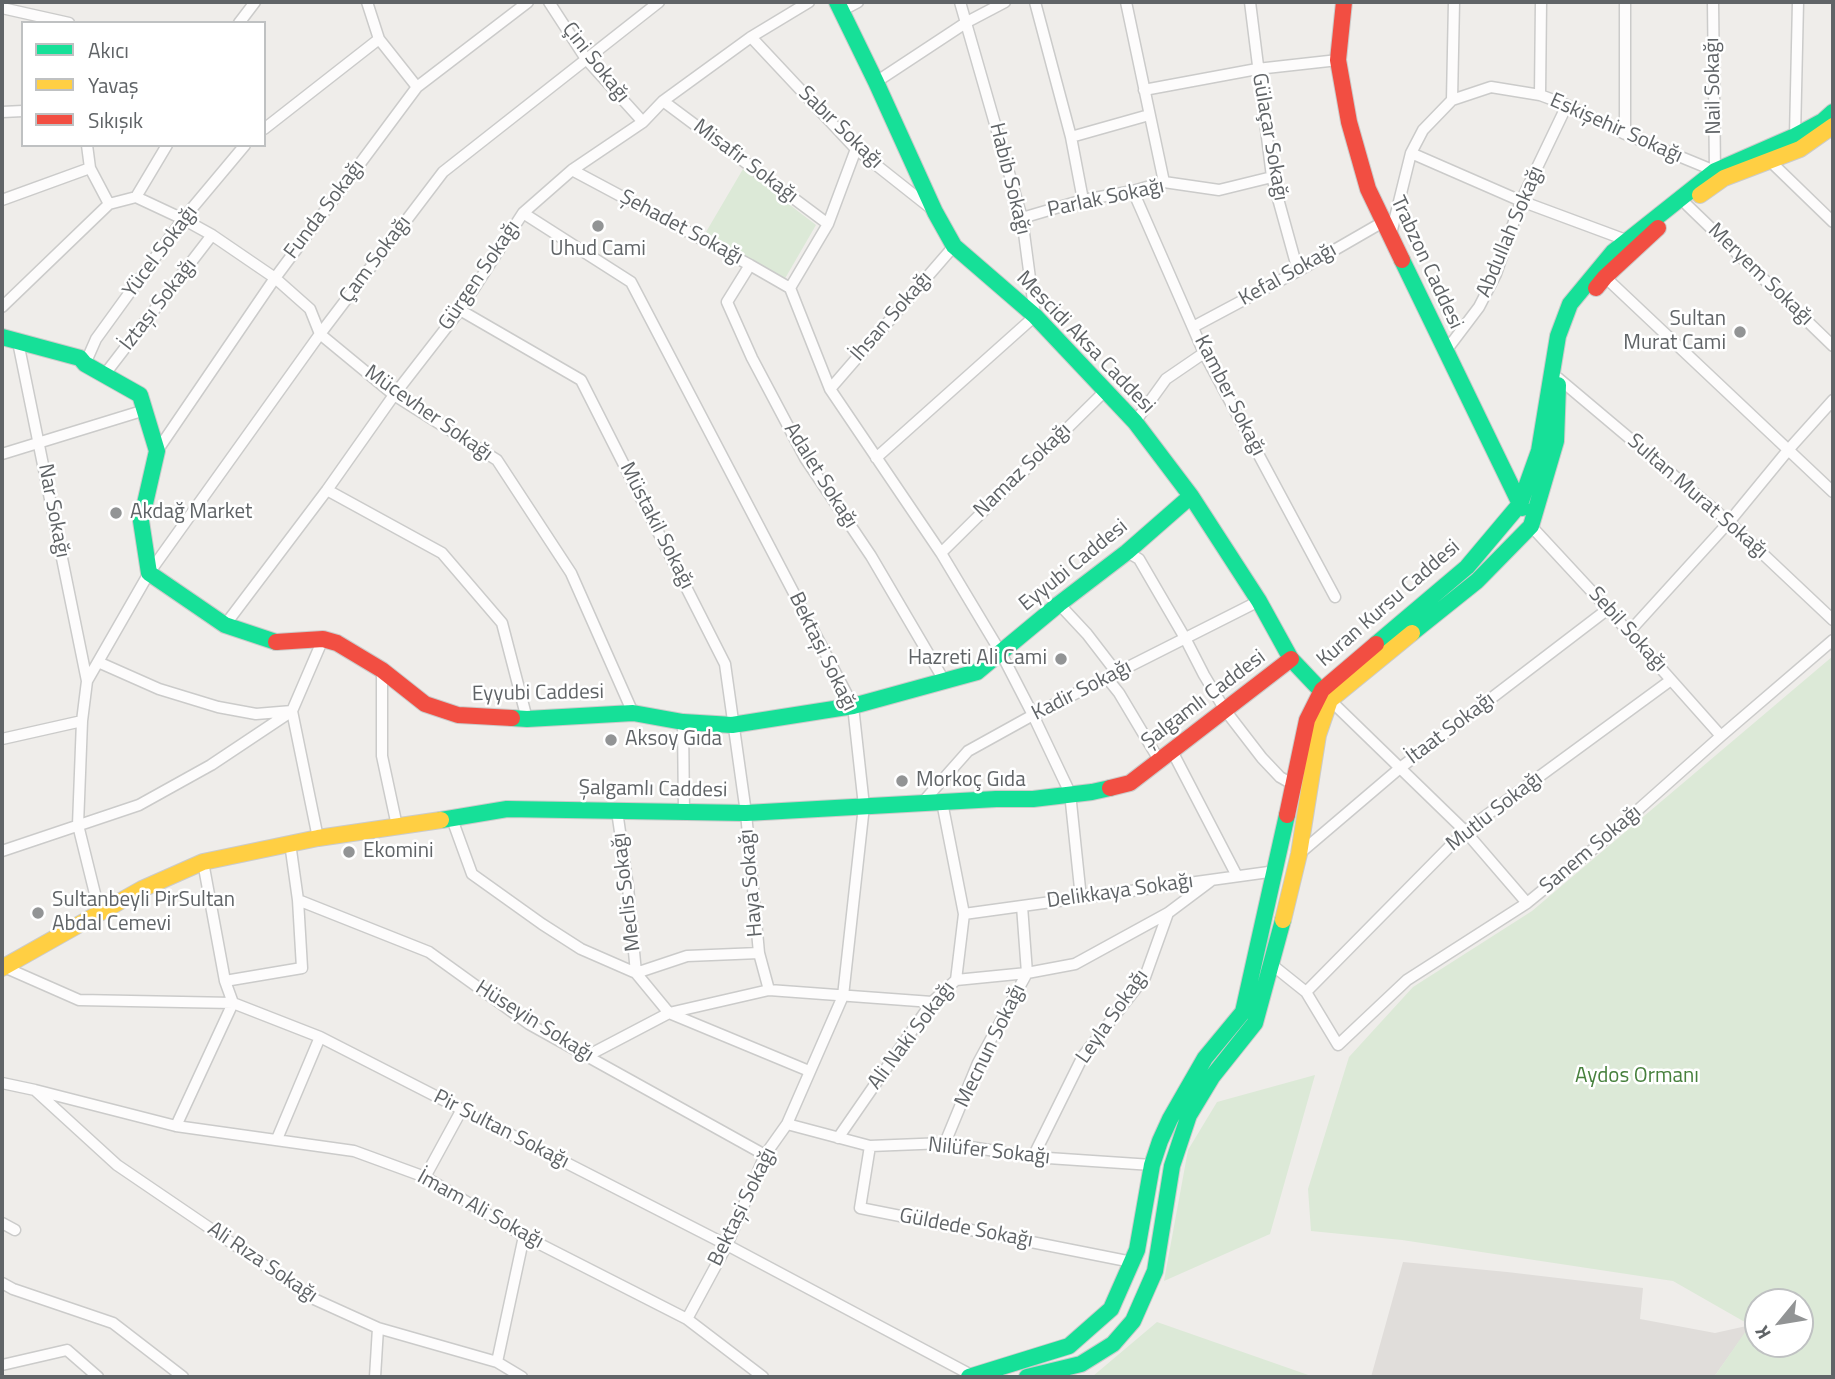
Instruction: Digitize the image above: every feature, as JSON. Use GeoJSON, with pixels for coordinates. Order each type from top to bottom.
{"type":"FeatureCollection","features":[{"type":"Feature","properties":{"kind":"main road","name":"Trabzon Caddesi"},"geometry":{"type":"LineString","coordinates":[[1344,2],[1338,60],[1349,122],[1368,189],[1531,526]]}},
{"type":"Feature","properties":{"kind":"main road","name":"Mescidi Aksa Caddesi"},"geometry":{"type":"LineString","coordinates":[[839,6],[935,212],[954,246],[1035,316],[1135,422],[1191,496],[1259,601],[1292,659],[1326,695]]}},
{"type":"Feature","properties":{"kind":"main road","name":"Kuran Kursu Caddesi"},"geometry":{"type":"LineString","coordinates":[[971,1376],[1069,1346],[1111,1309],[1137,1250],[1152,1165],[1170,1119],[1205,1058],[1243,1012],[1307,720],[1326,695],[1467,568],[1520,504],[1539,451],[1556,348],[1570,304],[1626,240],[1719,175],[1823,121],[1833,112]]}},
{"type":"Feature","properties":{"kind":"main road","name":"Kuran Kursu Caddesi"},"geometry":{"type":"LineString","coordinates":[[1027,1377],[1081,1364],[1112,1344],[1133,1321],[1154,1271],[1172,1166],[1189,1115],[1212,1077],[1255,1023],[1299,854],[1326,695],[1478,581],[1531,526],[1556,441],[1558,378],[1566,340],[1577,310],[1605,277],[1719,175],[1800,149],[1833,126]]}},
{"type":"Feature","properties":{"kind":"main road"},"geometry":{"type":"LineString","coordinates":[[10,340],[80,358],[85,364],[140,395],[157,450],[141,521],[149,573]]}},
{"type":"Feature","properties":{"kind":"main road","name":"Eyyubi Caddesi"},"geometry":{"type":"LineString","coordinates":[[149,573],[225,625],[277,642],[323,639],[337,643],[382,670],[425,704],[458,715],[527,719],[633,713],[683,722],[732,725],[853,706],[977,672],[1059,604],[1128,552],[1191,496]]}},
{"type":"Feature","properties":{"kind":"main road","name":"Şalgamlı Caddesi"},"geometry":{"type":"LineString","coordinates":[[3,967],[142,888],[202,862],[318,838],[506,809],[746,813],[1033,799],[1092,792],[1130,783],[1292,659]]}},
{"type":"Feature","properties":{"kind":"main road"},"geometry":{"type":"LineString","coordinates":[[1152,1165],[1172,1166]]}},
{"type":"Feature","properties":{"kind":"street"},"geometry":{"type":"LineString","coordinates":[[241,21],[255,2]]}},
{"type":"Feature","properties":{"kind":"street"},"geometry":{"type":"LineString","coordinates":[[367,2],[379,39],[417,87]]}},
{"type":"Feature","properties":{"kind":"street","name":"Funda Sokağı"},"geometry":{"type":"LineString","coordinates":[[157,450],[275,278],[417,87],[528,2]]}},
{"type":"Feature","properties":{"kind":"street","name":"Çini Sokağı"},"geometry":{"type":"LineString","coordinates":[[549,2],[586,59],[643,122]]}},
{"type":"Feature","properties":{"kind":"street","name":"Çam Sokağı"},"geometry":{"type":"LineString","coordinates":[[87,681],[149,573],[320,334],[443,172],[659,2]]}},
{"type":"Feature","properties":{"kind":"street","name":"Gürgen Sokağı"},"geometry":{"type":"LineString","coordinates":[[225,625],[460,310],[523,213],[572,170],[643,122],[663,101],[751,37],[810,2]]}},
{"type":"Feature","properties":{"kind":"street"},"geometry":{"type":"LineString","coordinates":[[839,6],[858,2]]}},
{"type":"Feature","properties":{"kind":"street","name":"Habib Sokağı"},"geometry":{"type":"LineString","coordinates":[[960,2],[1022,218],[1035,316]]}},
{"type":"Feature","properties":{"kind":"street"},"geometry":{"type":"LineString","coordinates":[[876,82],[967,22],[1005,2]]}},
{"type":"Feature","properties":{"kind":"street"},"geometry":{"type":"LineString","coordinates":[[1035,2],[1071,137],[1083,200]]}},
{"type":"Feature","properties":{"kind":"street"},"geometry":{"type":"LineString","coordinates":[[1126,2],[1164,182]]}},
{"type":"Feature","properties":{"kind":"street","name":"Gülaçar Sokağı"},"geometry":{"type":"LineString","coordinates":[[1250,2],[1272,177],[1298,271]]}},
{"type":"Feature","properties":{"kind":"street"},"geometry":{"type":"LineString","coordinates":[[1452,100],[1454,2]]}},
{"type":"Feature","properties":{"kind":"street"},"geometry":{"type":"LineString","coordinates":[[1540,95],[1541,2]]}},
{"type":"Feature","properties":{"kind":"street"},"geometry":{"type":"LineString","coordinates":[[1625,2],[1625,134]]}},
{"type":"Feature","properties":{"kind":"street","name":"Nail Sokağı"},"geometry":{"type":"LineString","coordinates":[[1713,2],[1719,175]]}},
{"type":"Feature","properties":{"kind":"street"},"geometry":{"type":"LineString","coordinates":[[1794,136],[1798,2]]}},
{"type":"Feature","properties":{"kind":"street"},"geometry":{"type":"LineString","coordinates":[[2,8],[60,21]]}},
{"type":"Feature","properties":{"kind":"street","name":"Sabır Sokağı"},"geometry":{"type":"LineString","coordinates":[[751,37],[856,149],[935,212]]}},
{"type":"Feature","properties":{"kind":"street"},"geometry":{"type":"LineString","coordinates":[[266,127],[379,39]]}},
{"type":"Feature","properties":{"kind":"street"},"geometry":{"type":"LineString","coordinates":[[1144,90],[1257,69],[1338,60]]}},
{"type":"Feature","properties":{"kind":"street","name":"Eskişehir Sokağı"},"geometry":{"type":"LineString","coordinates":[[1390,238],[1411,153],[1423,130],[1452,100],[1491,87],[1540,95],[1567,105],[1719,175]]}},
{"type":"Feature","properties":{"kind":"street","name":"Misafir Sokağı"},"geometry":{"type":"LineString","coordinates":[[663,101],[828,224]]}},
{"type":"Feature","properties":{"kind":"street","name":"Abdullah Sokağı"},"geometry":{"type":"LineString","coordinates":[[1445,352],[1479,307],[1496,274],[1521,201],[1567,105]]}},
{"type":"Feature","properties":{"kind":"street"},"geometry":{"type":"LineString","coordinates":[[2,112],[21,111]]}},
{"type":"Feature","properties":{"kind":"street"},"geometry":{"type":"LineString","coordinates":[[1071,137],[1149,115]]}},
{"type":"Feature","properties":{"kind":"street"},"geometry":{"type":"LineString","coordinates":[[87,147],[90,168],[109,204]]}},
{"type":"Feature","properties":{"kind":"street"},"geometry":{"type":"LineString","coordinates":[[2,307],[109,204],[136,197],[166,147]]}},
{"type":"Feature","properties":{"kind":"street","name":"Yücel Sokağı"},"geometry":{"type":"LineString","coordinates":[[85,364],[96,339],[183,219],[243,147]]}},
{"type":"Feature","properties":{"kind":"street"},"geometry":{"type":"LineString","coordinates":[[856,149],[828,224],[790,288],[830,389],[941,552],[1001,653],[1033,715],[1070,793],[1081,898]]}},
{"type":"Feature","properties":{"kind":"street"},"geometry":{"type":"LineString","coordinates":[[1411,153],[1521,201],[1626,240]]}},
{"type":"Feature","properties":{"kind":"street"},"geometry":{"type":"LineString","coordinates":[[1770,160],[1833,222]]}},
{"type":"Feature","properties":{"kind":"street"},"geometry":{"type":"LineString","coordinates":[[2,200],[90,168]]}},
{"type":"Feature","properties":{"kind":"street","name":"Şehadet Sokağı"},"geometry":{"type":"LineString","coordinates":[[572,170],[790,288]]}},
{"type":"Feature","properties":{"kind":"street","name":"Parlak Sokağı"},"geometry":{"type":"LineString","coordinates":[[1022,218],[1083,200],[1164,182],[1219,190],[1272,177]]}},
{"type":"Feature","properties":{"kind":"street","name":"Kamber Sokağı"},"geometry":{"type":"LineString","coordinates":[[1133,191],[1204,353],[1335,597]]}},
{"type":"Feature","properties":{"kind":"street","name":"Mücevher Sokağı"},"geometry":{"type":"LineString","coordinates":[[136,197],[212,235],[275,278],[310,309],[320,334],[394,395],[497,460],[571,573],[633,713]]}},
{"type":"Feature","properties":{"kind":"street","name":"Meryem Sokağı"},"geometry":{"type":"LineString","coordinates":[[1687,205],[1833,346]]}},
{"type":"Feature","properties":{"kind":"street","name":"Bektaşi Sokağı"},"geometry":{"type":"LineString","coordinates":[[523,213],[631,282],[853,706],[864,806],[843,996],[787,1124],[765,1155],[727,1245],[687,1319]]}},
{"type":"Feature","properties":{"kind":"street","name":"Kefal Sokağı"},"geometry":{"type":"LineString","coordinates":[[1193,327],[1383,222]]}},
{"type":"Feature","properties":{"kind":"street","name":"İztaşı Sokağı"},"geometry":{"type":"LineString","coordinates":[[105,374],[212,235]]}},
{"type":"Feature","properties":{"kind":"street","name":"İhsan Sokağı"},"geometry":{"type":"LineString","coordinates":[[830,389],[954,246]]}},
{"type":"Feature","properties":{"kind":"street","name":"Adalet Sokağı"},"geometry":{"type":"LineString","coordinates":[[750,265],[727,302],[752,358],[805,458],[871,556],[945,682]]}},
{"type":"Feature","properties":{"kind":"street"},"geometry":{"type":"LineString","coordinates":[[1605,277],[1833,492]]}},
{"type":"Feature","properties":{"kind":"street","name":"Müstakil Sokağı"},"geometry":{"type":"LineString","coordinates":[[460,310],[582,380],[725,664],[746,813]]}},
{"type":"Feature","properties":{"kind":"street"},"geometry":{"type":"LineString","coordinates":[[876,458],[1035,316]]}},
{"type":"Feature","properties":{"kind":"street","name":"Nar Sokağı"},"geometry":{"type":"LineString","coordinates":[[10,340],[39,443],[87,681]]}},
{"type":"Feature","properties":{"kind":"street"},"geometry":{"type":"LineString","coordinates":[[1135,422],[1166,379],[1204,353]]}},
{"type":"Feature","properties":{"kind":"street","name":"Sultan Murat Sokağı"},"geometry":{"type":"LineString","coordinates":[[1558,378],[1729,522],[1833,620]]}},
{"type":"Feature","properties":{"kind":"street","name":"Namaz Sokağı"},"geometry":{"type":"LineString","coordinates":[[941,552],[1106,390]]}},
{"type":"Feature","properties":{"kind":"street"},"geometry":{"type":"LineString","coordinates":[[1629,632],[1729,522],[1833,400]]}},
{"type":"Feature","properties":{"kind":"street"},"geometry":{"type":"LineString","coordinates":[[2,454],[145,410]]}},
{"type":"Feature","properties":{"kind":"street"},"geometry":{"type":"LineString","coordinates":[[327,490],[442,553],[502,623],[527,719]]}},
{"type":"Feature","properties":{"kind":"street","name":"Sebil Sokağı"},"geometry":{"type":"LineString","coordinates":[[1531,526],[1721,736]]}},
{"type":"Feature","properties":{"kind":"street"},"geometry":{"type":"LineString","coordinates":[[1128,552],[1139,559],[1225,710],[1262,758],[1280,777],[1294,785]]}},
{"type":"Feature","properties":{"kind":"street","name":"Kadir Sokağı"},"geometry":{"type":"LineString","coordinates":[[922,803],[968,751],[1033,715],[1259,601]]}},
{"type":"Feature","properties":{"kind":"street"},"geometry":{"type":"LineString","coordinates":[[1059,604],[1087,634],[1112,675],[1119,693],[1166,756],[1237,876]]}},
{"type":"Feature","properties":{"kind":"street","name":"İtaat Sokağı"},"geometry":{"type":"LineString","coordinates":[[1299,854],[1400,768],[1608,609]]}},
{"type":"Feature","properties":{"kind":"street"},"geometry":{"type":"LineString","coordinates":[[2,851],[139,805],[211,765],[292,711],[323,639]]}},
{"type":"Feature","properties":{"kind":"street","name":"Sanem Sokağı"},"geometry":{"type":"LineString","coordinates":[[1306,992],[1338,1045],[1407,980],[1527,903],[1603,841],[1833,640]]}},
{"type":"Feature","properties":{"kind":"street"},"geometry":{"type":"LineString","coordinates":[[98,662],[159,689],[218,707],[256,714],[292,711]]}},
{"type":"Feature","properties":{"kind":"street"},"geometry":{"type":"LineString","coordinates":[[382,670],[382,756],[397,826]]}},
{"type":"Feature","properties":{"kind":"street","name":"Mutlu Sokağı"},"geometry":{"type":"LineString","coordinates":[[1306,992],[1465,831],[1671,680]]}},
{"type":"Feature","properties":{"kind":"street"},"geometry":{"type":"LineString","coordinates":[[87,681],[82,721],[78,825],[100,914]]}},
{"type":"Feature","properties":{"kind":"street"},"geometry":{"type":"LineString","coordinates":[[1326,695],[1465,831],[1527,903]]}},
{"type":"Feature","properties":{"kind":"street"},"geometry":{"type":"LineString","coordinates":[[292,711],[318,838]]}},
{"type":"Feature","properties":{"kind":"street"},"geometry":{"type":"LineString","coordinates":[[2,739],[82,721]]}},
{"type":"Feature","properties":{"kind":"street"},"geometry":{"type":"LineString","coordinates":[[683,722],[684,812]]}},
{"type":"Feature","properties":{"kind":"street","name":"Ali Naki Sokağı"},"geometry":{"type":"LineString","coordinates":[[838,1138],[932,1002],[956,981],[964,914],[942,802]]}},
{"type":"Feature","properties":{"kind":"street","name":"Meclis Sokağı"},"geometry":{"type":"LineString","coordinates":[[617,811],[636,973]]}},
{"type":"Feature","properties":{"kind":"street","name":"Haya Sokağı"},"geometry":{"type":"LineString","coordinates":[[746,813],[759,953],[769,990]]}},
{"type":"Feature","properties":{"kind":"street"},"geometry":{"type":"LineString","coordinates":[[452,819],[472,874],[581,949],[636,973],[668,1013],[810,1071]]}},
{"type":"Feature","properties":{"kind":"street"},"geometry":{"type":"LineString","coordinates":[[225,981],[302,968],[298,900],[290,843]]}},
{"type":"Feature","properties":{"kind":"street"},"geometry":{"type":"LineString","coordinates":[[176,1126],[233,1003],[225,981],[202,862]]}},
{"type":"Feature","properties":{"kind":"street","name":"Delikkaya Sokağı"},"geometry":{"type":"LineString","coordinates":[[964,914],[1276,871]]}},
{"type":"Feature","properties":{"kind":"street"},"geometry":{"type":"LineString","coordinates":[[956,981],[1027,973],[1074,964],[1168,913],[1213,879]]}},
{"type":"Feature","properties":{"kind":"street","name":"Hüseyin Sokağı"},"geometry":{"type":"LineString","coordinates":[[298,900],[429,952],[529,1024],[765,1155]]}},
{"type":"Feature","properties":{"kind":"street","name":"Mecnun Sokağı"},"geometry":{"type":"LineString","coordinates":[[945,1143],[978,1063],[1027,973],[1022,906]]}},
{"type":"Feature","properties":{"kind":"street","name":"Leyla Sokağı"},"geometry":{"type":"LineString","coordinates":[[1033,1157],[1083,1056],[1145,977],[1168,913]]}},
{"type":"Feature","properties":{"kind":"street","name":"Haya Sokağı"},"geometry":{"type":"LineString","coordinates":[[636,973],[687,956],[759,953]]}},
{"type":"Feature","properties":{"kind":"street"},"geometry":{"type":"LineString","coordinates":[[1271,964],[1306,992]]}},
{"type":"Feature","properties":{"kind":"street","name":"Pir Sultan Sokağı"},"geometry":{"type":"LineString","coordinates":[[3,967],[79,1000],[233,1003],[320,1037],[727,1245],[971,1376]]}},
{"type":"Feature","properties":{"kind":"street"},"geometry":{"type":"LineString","coordinates":[[587,1056],[668,1013],[769,990],[932,1002]]}},
{"type":"Feature","properties":{"kind":"street"},"geometry":{"type":"LineString","coordinates":[[277,1139],[320,1037]]}},
{"type":"Feature","properties":{"kind":"street","name":"İmam Ali Sokağı"},"geometry":{"type":"LineString","coordinates":[[2,1083],[176,1126],[354,1151],[425,1177],[524,1236],[687,1319],[763,1377]]}},
{"type":"Feature","properties":{"kind":"street","name":"Ali Rıza Sokağı"},"geometry":{"type":"LineString","coordinates":[[35,1090],[117,1165],[314,1299],[377,1328],[497,1362],[522,1377]]}},
{"type":"Feature","properties":{"kind":"street"},"geometry":{"type":"LineString","coordinates":[[425,1177],[461,1111]]}},
{"type":"Feature","properties":{"kind":"street","name":"Nilüfer Sokağı"},"geometry":{"type":"LineString","coordinates":[[787,1124],[870,1146],[945,1143],[1033,1157],[1152,1165]]}},
{"type":"Feature","properties":{"kind":"street","name":"Güldede Sokağı"},"geometry":{"type":"LineString","coordinates":[[870,1146],[860,1208],[1132,1262]]}},
{"type":"Feature","properties":{"kind":"street"},"geometry":{"type":"LineString","coordinates":[[2,1223],[15,1230]]}},
{"type":"Feature","properties":{"kind":"street"},"geometry":{"type":"LineString","coordinates":[[497,1362],[524,1236]]}},
{"type":"Feature","properties":{"kind":"street"},"geometry":{"type":"LineString","coordinates":[[2,1283],[113,1323],[183,1377]]}},
{"type":"Feature","properties":{"kind":"street"},"geometry":{"type":"LineString","coordinates":[[375,1377],[377,1328]]}},
{"type":"Feature","properties":{"kind":"street"},"geometry":{"type":"LineString","coordinates":[[2,1365],[67,1350],[98,1377]]}},
{"type":"Feature","properties":{"kind":"shaded area"},"geometry":{"type":"Polygon","coordinates":[[[1403,1262],[1643,1288],[1640,1319],[1715,1333],[1744,1327],[1744,1335],[1714,1377],[1371,1377],[1403,1262]]]}},
{"type":"Feature","properties":{"kind":"green space"},"geometry":{"type":"Polygon","coordinates":[[[743,169],[816,225],[783,282],[706,232],[743,169]]]}},
{"type":"Feature","properties":{"kind":"green space","name":"Aydos Ormanı"},"geometry":{"type":"Polygon","coordinates":[[[1833,656],[1833,1377],[1714,1377],[1744,1334],[1744,1358],[1814,1358],[1814,1288],[1744,1288],[1744,1322],[1673,1281],[1402,1240],[1311,1231],[1308,1189],[1349,1057],[1413,987],[1532,911],[1833,656]]]}},
{"type":"Feature","properties":{"kind":"green space"},"geometry":{"type":"Polygon","coordinates":[[[1315,1075],[1270,1234],[1164,1281],[1188,1150],[1217,1102],[1315,1075]]]}},
{"type":"Feature","properties":{"kind":"green space"},"geometry":{"type":"Polygon","coordinates":[[[1157,1322],[1314,1377],[1089,1377],[1157,1322]]]}},
{"type":"Feature","properties":{"kind":"traffic: fast"},"geometry":{"type":"LineString","coordinates":[[837,2],[935,212],[954,246],[1035,316],[1135,422],[1191,496],[1259,601],[1291,659],[1328,698]]}},
{"type":"Feature","properties":{"kind":"traffic: fast"},"geometry":{"type":"LineString","coordinates":[[1376,644],[1467,567],[1520,504],[1539,451],[1558,336],[1570,304],[1613,252],[1715,171],[1795,136],[1823,121],[1833,112]]}},
{"type":"Feature","properties":{"kind":"traffic: fast"},"geometry":{"type":"LineString","coordinates":[[1402,260],[1522,508]]}},
{"type":"Feature","properties":{"kind":"traffic: fast"},"geometry":{"type":"LineString","coordinates":[[2,337],[80,358],[85,364],[140,395],[157,451],[141,521],[149,573],[225,625],[276,642]]}},
{"type":"Feature","properties":{"kind":"traffic: fast"},"geometry":{"type":"LineString","coordinates":[[1412,633],[1477,581],[1531,526],[1556,441],[1558,385]]}},
{"type":"Feature","properties":{"kind":"traffic: fast"},"geometry":{"type":"LineString","coordinates":[[512,718],[633,713],[683,722],[732,725],[853,706],[977,672],[1127,552],[1191,496]]}},
{"type":"Feature","properties":{"kind":"traffic: fast"},"geometry":{"type":"LineString","coordinates":[[441,820],[507,809],[746,813],[1033,799],[1110,788]]}},
{"type":"Feature","properties":{"kind":"traffic: fast"},"geometry":{"type":"LineString","coordinates":[[969,1377],[1069,1346],[1111,1309],[1137,1250],[1152,1165],[1160,1141],[1205,1058],[1243,1012],[1287,815]]}},
{"type":"Feature","properties":{"kind":"traffic: fast"},"geometry":{"type":"LineString","coordinates":[[1027,1377],[1081,1364],[1113,1344],[1133,1321],[1155,1271],[1172,1166],[1189,1115],[1212,1077],[1255,1023],[1283,920]]}},
{"type":"Feature","properties":{"kind":"traffic: slow"},"geometry":{"type":"LineString","coordinates":[[1700,195],[1724,178],[1800,149],[1833,126]]}},
{"type":"Feature","properties":{"kind":"traffic: slow"},"geometry":{"type":"LineString","coordinates":[[1283,920],[1299,854],[1318,735],[1330,700],[1412,633]]}},
{"type":"Feature","properties":{"kind":"traffic: slow"},"geometry":{"type":"LineString","coordinates":[[2,968],[142,889],[203,862],[318,838],[441,820]]}},
{"type":"Feature","properties":{"kind":"traffic: jam"},"geometry":{"type":"LineString","coordinates":[[1344,2],[1338,60],[1349,122],[1368,189],[1402,260]]}},
{"type":"Feature","properties":{"kind":"traffic: jam"},"geometry":{"type":"LineString","coordinates":[[1596,288],[1658,228]]}},
{"type":"Feature","properties":{"kind":"traffic: jam"},"geometry":{"type":"LineString","coordinates":[[276,642],[323,639],[337,643],[382,670],[425,704],[458,715],[512,718]]}},
{"type":"Feature","properties":{"kind":"traffic: jam"},"geometry":{"type":"LineString","coordinates":[[1287,815],[1307,720],[1322,690],[1376,644]]}},
{"type":"Feature","properties":{"kind":"traffic: jam"},"geometry":{"type":"LineString","coordinates":[[1110,788],[1130,783],[1291,659]]}},
{"type":"Feature","properties":{"kind":"place","name":"Uhud Cami"},"geometry":{"type":"Point","coordinates":[598,226]}},
{"type":"Feature","properties":{"kind":"place","name":"Sultan Murat Cami"},"geometry":{"type":"Point","coordinates":[1740,332]}},
{"type":"Feature","properties":{"kind":"place","name":"Akdağ Market"},"geometry":{"type":"Point","coordinates":[116,513]}},
{"type":"Feature","properties":{"kind":"place","name":"Hazreti Ali Cami"},"geometry":{"type":"Point","coordinates":[1061,659]}},
{"type":"Feature","properties":{"kind":"place","name":"Aksoy Gıda"},"geometry":{"type":"Point","coordinates":[611,740]}},
{"type":"Feature","properties":{"kind":"place","name":"Morkoç Gıda"},"geometry":{"type":"Point","coordinates":[902,781]}},
{"type":"Feature","properties":{"kind":"place","name":"Ekomini"},"geometry":{"type":"Point","coordinates":[349,852]}},
{"type":"Feature","properties":{"kind":"place","name":"Sultanbeyli PirSultan Abdal Cemevi"},"geometry":{"type":"Point","coordinates":[38,913]}}]}
